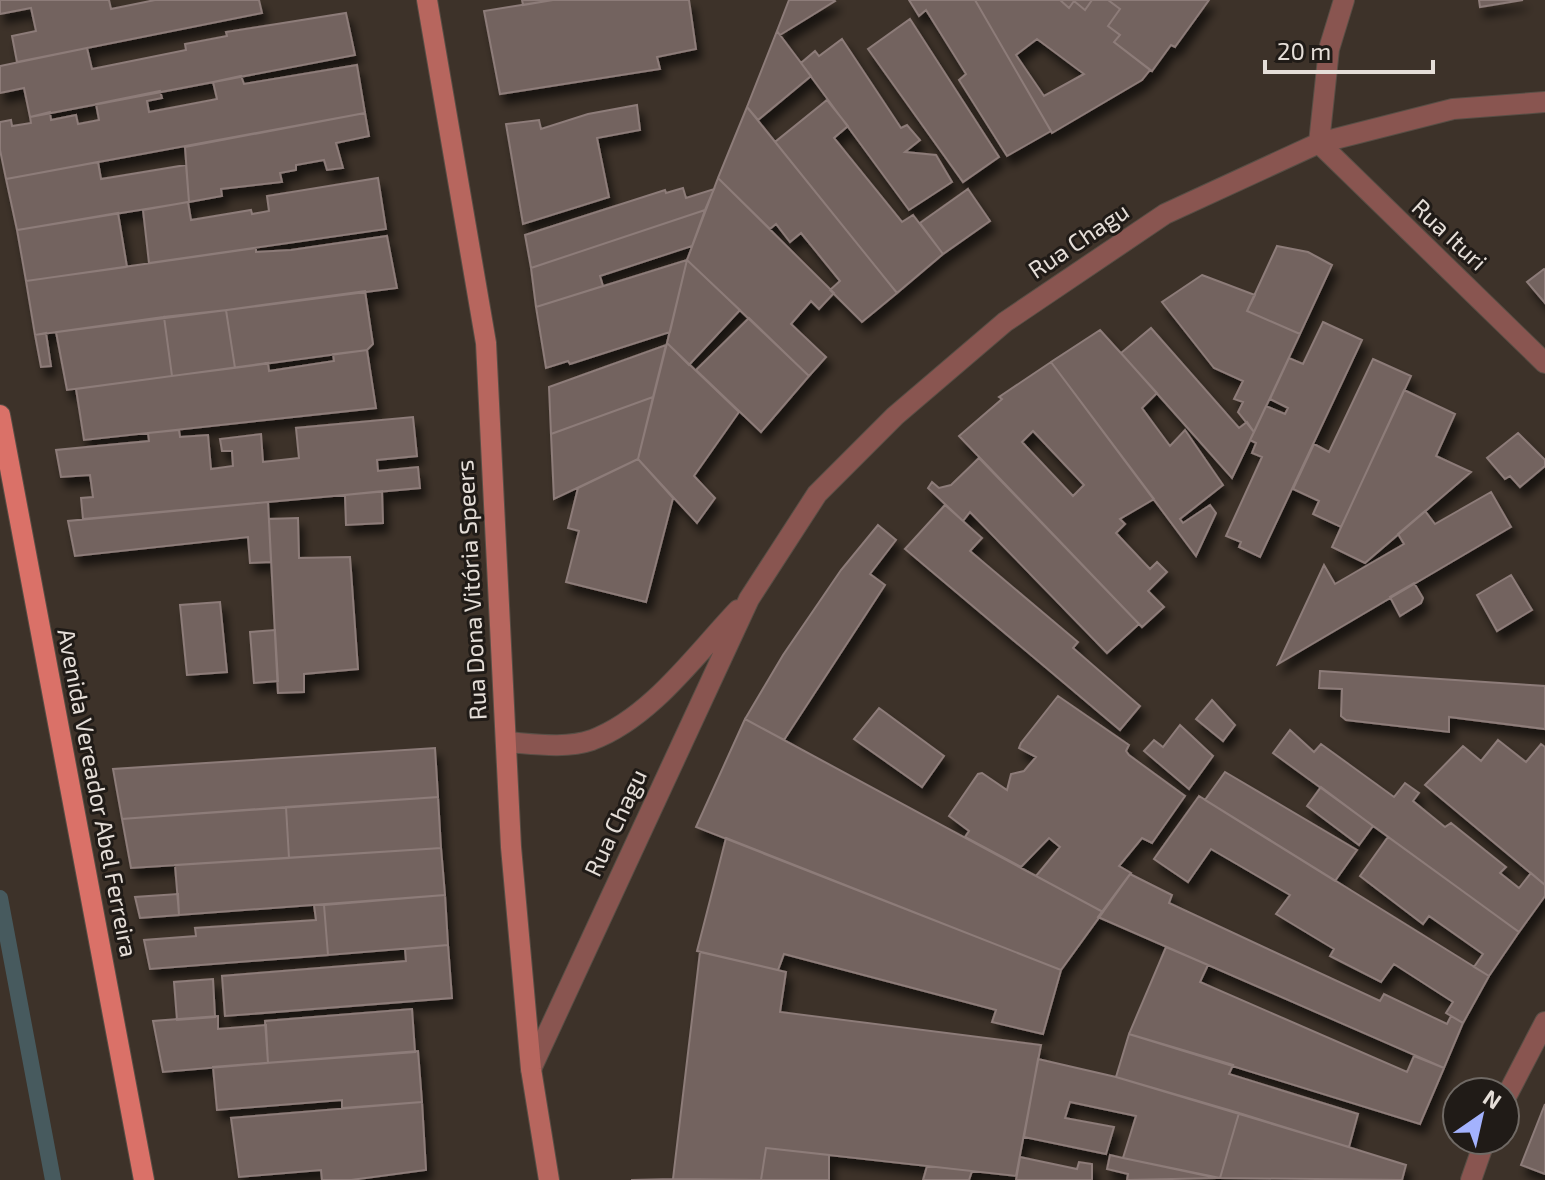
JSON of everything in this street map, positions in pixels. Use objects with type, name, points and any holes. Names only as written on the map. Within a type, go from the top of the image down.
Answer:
[{"type":"main road","name":"Avenida Vereador Abel Ferreira","points":[[0,415],[144,1180]]},
{"type":"street","name":"Rua Dona Vitória Speers","points":[[427,0],[486,343],[511,847],[531,1069],[549,1180]]},
{"type":"street","points":[[1319,143],[1329,49],[1344,0]]},
{"type":"street","name":"Rua Chagu","points":[[531,1069],[749,599],[817,494],[895,416],[1005,322],[1165,214],[1319,143],[1453,109],[1545,102]]},
{"type":"street","name":"Rua Ituri","points":[[1319,143],[1545,363]]},
{"type":"street","name":"Rua Chagu","points":[[506,742],[558,745],[592,740],[604,733],[642,710],[749,599]]},
{"type":"street","points":[[1517,1076],[1545,1022]]},
{"type":"street","points":[[1471,1180],[1479,1156]]},
{"type":"building","points":[[0,0],[109,0],[111,9],[155,0],[259,0],[262,13],[17,62],[12,36],[36,31],[31,8],[0,14]]},
{"type":"building","points":[[522,0],[553,0],[523,5]]},
{"type":"building","points":[[553,0],[689,0],[696,49],[657,57],[660,69],[500,94],[484,11]]},
{"type":"building","points":[[789,0],[835,1],[780,35],[777,31]]},
{"type":"building","points":[[909,0],[975,0],[1051,131],[1007,156],[959,80],[966,74],[926,10],[919,16]]},
{"type":"building","points":[[975,0],[1060,0],[1069,8],[1074,1],[1085,10],[1092,0],[1108,0],[1120,9],[1108,26],[1120,35],[1114,42],[1150,70],[1142,80],[1052,133]],"holes":[[[1037,39],[1084,74],[1044,96],[1016,55]]]},
{"type":"building","points":[[1060,0],[1092,0],[1085,10],[1074,1],[1069,8]]},
{"type":"building","points":[[1108,0],[1209,0],[1175,47],[1171,45],[1152,71],[1114,42],[1120,35],[1108,26],[1120,9]]},
{"type":"building","points":[[1479,0],[1523,0],[1480,7]]},
{"type":"building","points":[[346,13],[355,55],[30,117],[24,88],[0,93],[0,66],[87,48],[92,69],[186,50],[185,44],[227,36],[226,32]]},
{"type":"building","points":[[910,19],[999,157],[963,182],[868,49]]},
{"type":"building","points":[[777,31],[811,76],[758,120],[747,107]]},
{"type":"building","points":[[842,39],[901,128],[907,125],[920,140],[905,152],[936,155],[952,182],[909,210],[801,63],[815,51],[819,56]]},
{"type":"building","points":[[357,65],[365,113],[6,179],[0,150],[0,122],[11,120],[12,126],[31,123],[30,117],[50,112],[51,120],[76,115],[78,124],[99,120],[96,104],[160,91],[162,98],[147,101],[149,112],[217,99],[213,82],[241,76],[244,84]]},
{"type":"building","points":[[827,100],[848,126],[834,138],[902,222],[913,215],[943,254],[897,293],[775,142]]},
{"type":"building","points":[[637,105],[640,130],[597,138],[609,197],[523,224],[506,124],[539,120],[541,129],[588,114]]},
{"type":"building","points":[[747,107],[897,293],[862,322],[830,290],[840,281],[801,233],[790,242],[776,224],[770,229],[718,178]]},
{"type":"building","points":[[365,113],[369,136],[336,143],[343,168],[327,170],[324,160],[296,165],[296,170],[280,173],[282,182],[221,189],[222,196],[189,202],[185,147]]},
{"type":"building","points":[[98,162],[101,179],[186,165],[189,202],[17,230],[6,179]]},
{"type":"building","points":[[378,178],[386,229],[149,263],[143,210],[188,202],[191,220],[251,210],[252,214],[269,211],[267,196]]},
{"type":"building","points":[[718,178],[834,293],[819,309],[811,301],[791,324],[826,357],[809,376],[687,260]]},
{"type":"building","points":[[683,188],[686,198],[714,189],[705,210],[531,268],[525,235],[665,190],[666,193]]},
{"type":"building","points":[[968,189],[990,221],[943,254],[920,223]]},
{"type":"building","points":[[705,210],[692,246],[600,276],[603,286],[536,307],[531,268]]},
{"type":"building","points":[[118,213],[127,267],[26,281],[17,230]]},
{"type":"building","points":[[387,236],[397,288],[35,335],[26,281],[256,248],[256,252],[291,250]]},
{"type":"building","points":[[1277,246],[1308,252],[1332,265],[1300,334],[1247,311]]},
{"type":"building","points":[[687,260],[670,332],[570,364],[568,361],[546,368],[536,307]]},
{"type":"building","points":[[687,260],[740,310],[689,365],[667,343]]},
{"type":"building","points":[[1545,270],[1545,303],[1527,282]]},
{"type":"building","points":[[1202,275],[1255,295],[1247,311],[1300,334],[1254,432],[1238,412],[1243,402],[1234,399],[1243,381],[1214,368],[1162,302]]},
{"type":"building","points":[[365,291],[373,344],[367,350],[235,368],[226,310]]},
{"type":"building","points":[[226,310],[235,368],[172,376],[164,317]]},
{"type":"building","points":[[164,317],[172,376],[67,390],[56,332]]},
{"type":"building","points":[[749,318],[809,376],[761,432],[696,370]]},
{"type":"building","points":[[1323,322],[1362,340],[1260,557],[1239,547],[1241,542],[1226,536],[1262,457],[1252,453],[1256,443],[1250,440],[1266,406],[1285,414],[1288,408],[1270,399],[1289,358],[1303,364]]},
{"type":"building","points":[[1151,328],[1239,428],[1247,422],[1254,432],[1232,478],[1121,353]]},
{"type":"building","points":[[1100,330],[1157,393],[1142,408],[1170,446],[1185,430],[1223,485],[1180,519],[1183,523],[1210,505],[1216,513],[1196,556],[1051,362]]},
{"type":"building","points":[[46,333],[51,366],[41,367],[35,335]]},
{"type":"building","points":[[667,343],[739,412],[694,476],[715,498],[697,523],[638,459]]},
{"type":"building","points":[[666,345],[653,397],[551,434],[549,387]]},
{"type":"building","points":[[367,350],[376,408],[84,440],[76,389],[268,363],[269,371],[334,361],[333,354]]},
{"type":"building","points":[[1373,359],[1411,376],[1341,527],[1313,514],[1319,501],[1293,489],[1314,444],[1329,452]]},
{"type":"building","points":[[1051,362],[1154,499],[1120,519],[1125,524],[1116,533],[1150,569],[1157,562],[1167,572],[1148,591],[1164,607],[1142,627],[959,436],[1002,399],[999,397]],"holes":[[[1033,431],[1084,485],[1073,496],[1022,442]]]},
{"type":"building","points":[[1404,390],[1455,414],[1436,456],[1471,472],[1365,563],[1332,547]]},
{"type":"building","points":[[653,397],[638,459],[554,499],[551,434]]},
{"type":"building","points":[[413,417],[417,456],[377,460],[378,471],[418,467],[420,488],[83,519],[81,498],[93,497],[90,475],[61,477],[56,450],[149,441],[148,433],[179,430],[180,437],[208,435],[211,469],[233,466],[232,451],[222,451],[220,439],[261,434],[263,462],[299,458],[296,428]]},
{"type":"building","points":[[1518,433],[1545,460],[1545,466],[1520,487],[1510,476],[1505,479],[1487,458]]},
{"type":"building","points":[[979,458],[1139,624],[1107,653],[970,512],[963,521],[928,488],[932,482],[939,488],[951,485]]},
{"type":"building","points":[[638,459],[673,498],[646,602],[566,582],[579,531],[568,528],[578,488]]},
{"type":"building","points":[[382,491],[383,523],[346,525],[345,495]]},
{"type":"building","points":[[1491,492],[1511,527],[1278,664],[1324,565],[1335,584],[1404,544],[1398,534],[1425,511],[1435,524]]},
{"type":"building","points":[[268,502],[271,562],[250,563],[248,537],[75,556],[68,521]]},
{"type":"building","points":[[945,505],[982,538],[970,551],[1078,642],[1073,648],[1140,706],[1120,730],[905,549]]},
{"type":"building","points":[[298,518],[299,558],[350,557],[358,669],[304,674],[304,692],[278,693],[269,519]]},
{"type":"building","points":[[878,525],[896,540],[870,574],[885,585],[784,740],[745,719],[783,655],[841,570]]},
{"type":"building","points":[[1511,575],[1532,610],[1497,631],[1477,595]]},
{"type":"building","points":[[1414,583],[1423,598],[1421,603],[1400,616],[1390,597]]},
{"type":"building","points":[[220,602],[227,672],[187,675],[180,605]]},
{"type":"building","points":[[275,630],[278,681],[254,683],[250,632]]},
{"type":"building","points":[[1320,671],[1545,686],[1545,729],[1449,717],[1449,732],[1346,720],[1341,716],[1342,689],[1319,688]]},
{"type":"building","points":[[1058,696],[1129,745],[1126,751],[1129,755],[1185,796],[1152,843],[1142,838],[1119,866],[1131,873],[1103,912],[1036,876],[1060,847],[1049,838],[1021,867],[965,837],[969,831],[949,816],[978,774],[982,773],[1007,790],[1011,774],[1024,771],[1036,757],[1019,748],[1021,743]]},
{"type":"building","points":[[1212,700],[1235,725],[1223,741],[1196,719]]},
{"type":"building","points":[[879,708],[944,756],[922,787],[854,739]]},
{"type":"building","points":[[745,719],[1103,912],[1061,970],[696,827]]},
{"type":"building","points":[[1180,725],[1213,756],[1189,789],[1144,751],[1154,740],[1163,747]]},
{"type":"building","points":[[1290,730],[1314,752],[1321,744],[1394,797],[1405,783],[1419,793],[1413,801],[1445,827],[1451,823],[1506,867],[1500,873],[1519,888],[1531,873],[1545,885],[1545,896],[1519,932],[1273,753]]},
{"type":"building","points":[[1498,740],[1526,762],[1541,744],[1545,747],[1545,885],[1425,785],[1463,746],[1481,761]]},
{"type":"building","points":[[435,748],[438,797],[122,819],[113,769]]},
{"type":"building","points":[[1225,772],[1357,850],[1335,881],[1205,800]]},
{"type":"building","points":[[1321,787],[1373,826],[1359,845],[1307,806]]},
{"type":"building","points":[[1199,796],[1489,976],[1463,1023],[1446,1013],[1453,1002],[1394,964],[1381,982],[1330,956],[1334,949],[1276,914],[1290,895],[1211,849],[1188,882],[1154,859]]},
{"type":"building","points":[[438,797],[441,848],[289,858],[286,807]]},
{"type":"building","points":[[286,807],[289,858],[131,868],[122,819]]},
{"type":"building","points":[[1388,837],[1519,932],[1489,976],[1474,967],[1483,954],[1429,916],[1423,924],[1360,876]]},
{"type":"building","points":[[726,838],[1061,970],[1043,1034],[992,1022],[996,1010],[784,954],[778,970],[697,951]]},
{"type":"building","points":[[441,848],[445,895],[179,915],[175,865]]},
{"type":"building","points":[[1130,874],[1172,895],[1169,903],[1380,1001],[1384,994],[1447,1024],[1451,1016],[1463,1023],[1444,1068],[1098,917]]},
{"type":"building","points":[[178,894],[179,915],[140,918],[135,897]]},
{"type":"building","points":[[445,895],[448,945],[328,955],[324,905]]},
{"type":"building","points":[[314,905],[324,905],[328,955],[150,969],[144,940],[196,936],[195,928],[316,920]]},
{"type":"building","points":[[448,945],[452,998],[225,1016],[222,976],[406,961],[405,949]]},
{"type":"building","points":[[1166,947],[1208,965],[1200,982],[1407,1072],[1414,1056],[1444,1068],[1420,1124],[1129,1034]]},
{"type":"building","points":[[700,952],[786,972],[780,1012],[1041,1045],[1016,1176],[766,1148],[761,1180],[673,1179]]},
{"type":"building","points":[[213,979],[215,1017],[177,1020],[174,982]]},
{"type":"building","points":[[412,1009],[415,1052],[268,1063],[265,1021]]},
{"type":"building","points":[[218,1016],[218,1029],[266,1025],[268,1063],[163,1072],[153,1021]]},
{"type":"building","points":[[1129,1034],[1233,1065],[1229,1074],[1358,1114],[1349,1147],[1116,1077]]},
{"type":"building","points":[[418,1051],[422,1102],[342,1108],[342,1100],[217,1110],[213,1067]]},
{"type":"building","points":[[1038,1059],[1116,1077],[1239,1113],[1220,1178],[1123,1158],[1136,1116],[1070,1102],[1065,1118],[1114,1127],[1106,1154],[1024,1137]]},
{"type":"building","points":[[422,1102],[426,1170],[351,1180],[322,1180],[321,1170],[239,1177],[231,1118]]},
{"type":"building","points":[[1545,1104],[1545,1174],[1521,1165]]},
{"type":"building","points":[[1239,1113],[1406,1165],[1402,1180],[1220,1178]]},
{"type":"building","points":[[766,1148],[829,1155],[829,1180],[761,1180]]},
{"type":"building","points":[[1110,1155],[1217,1178],[1127,1180],[1128,1174],[1107,1169]]},
{"type":"building","points":[[1020,1157],[1077,1169],[1079,1162],[1092,1164],[1092,1180],[1016,1180]]},
{"type":"building","points":[[927,1166],[972,1171],[969,1180],[923,1180]]},
{"type":"building","points":[[673,1179],[719,1180],[631,1180]]},
{"type":"waterway","points":[[0,898],[53,1180]]}]
